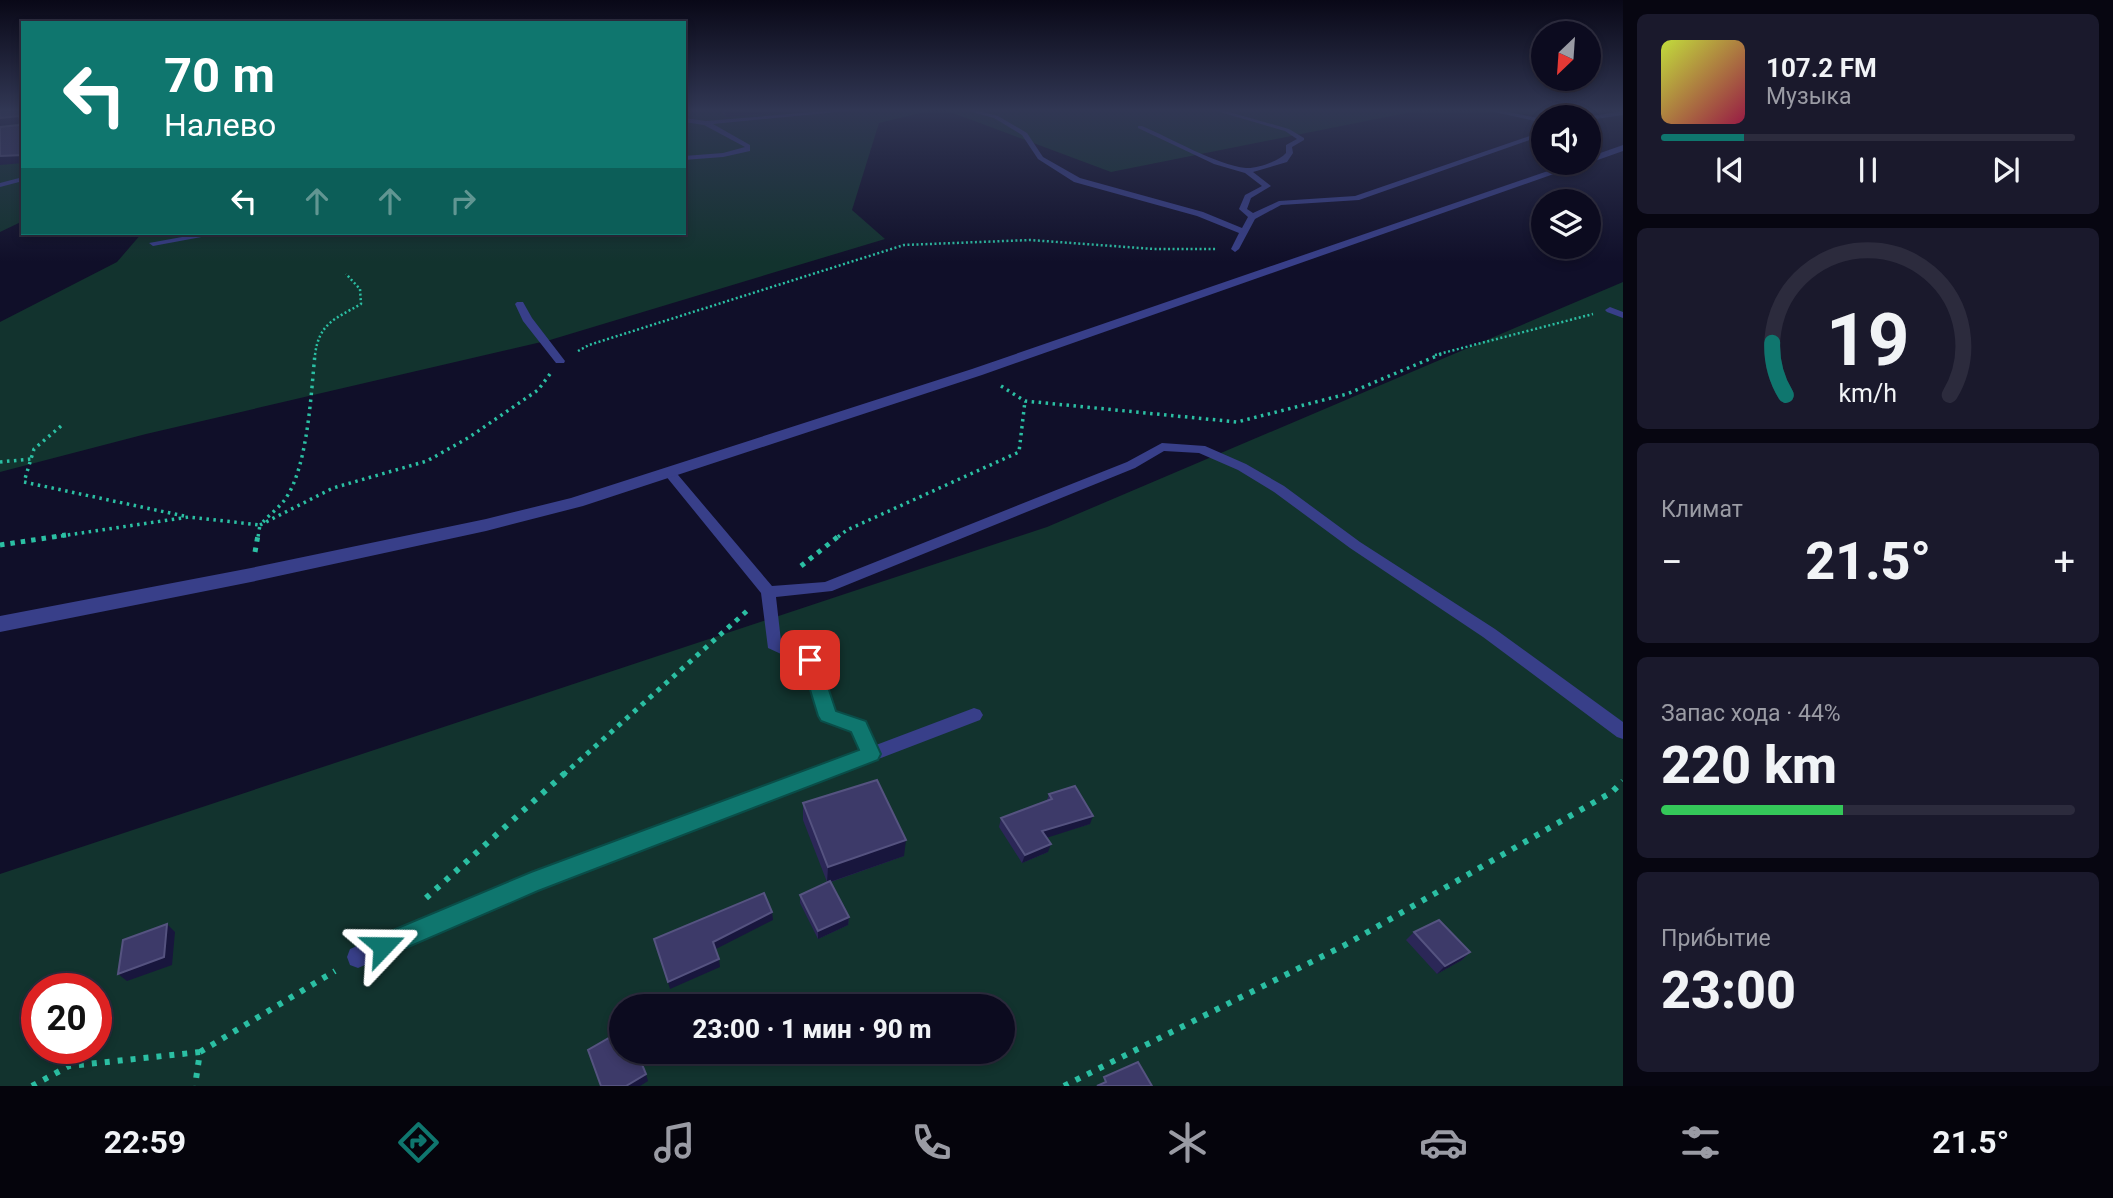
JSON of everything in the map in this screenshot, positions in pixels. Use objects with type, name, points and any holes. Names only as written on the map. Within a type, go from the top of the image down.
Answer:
[{"type":"street","points":[[0,624],[251,575],[486,525],[577,502],[977,372],[1545,175]]},
{"type":"lane","points":[[1045,161],[1077,180],[1200,214],[1244,232]]},
{"type":"lane","points":[[1214,161],[1248,171],[1267,186],[1248,197],[1243,209],[1252,217]]},
{"type":"lane","points":[[1248,171],[1282,161]]},
{"type":"lane","points":[[1235,249],[1252,217],[1279,203],[1356,198],[1464,161]]},
{"type":"lane","points":[[0,185],[21,180]]},
{"type":"lane","points":[[153,243],[206,235]]},
{"type":"lane","points":[[520,304],[527,319],[560,361]]},
{"type":"lane","points":[[1610,310],[1623,315]]},
{"type":"lane","points":[[768,592],[827,587],[1131,465],[1162,447],[1201,449],[1242,467],[1279,489],[1355,544],[1489,633],[1623,732]]},
{"type":"lane","points":[[668,472],[768,592],[774,644],[810,660],[828,716],[859,727],[870,754]]},
{"type":"lane","points":[[358,957],[531,883],[974,715]]},
{"type":"path","points":[[61,426],[34,449],[24,482],[188,517],[260,525],[333,488],[427,461],[468,438],[538,390],[560,361],[589,345],[904,245],[1030,240],[1154,249],[1235,249]]},
{"type":"path","points":[[251,575],[260,525],[286,498],[297,471],[307,425],[317,338],[328,323],[361,304],[360,289],[346,274]]},
{"type":"path","points":[[418,905],[768,592],[847,530],[1019,453],[1025,401],[1237,422],[1347,394],[1432,356],[1610,310]]},
{"type":"path","points":[[0,462],[31,459]]},
{"type":"path","points":[[0,545],[188,517]]},
{"type":"path","points":[[1064,1086],[1345,944],[1612,792],[1623,780]]},
{"type":"path","points":[[32,1086],[69,1066],[200,1052],[358,957]]},
{"type":"path","points":[[195,1086],[200,1052]]},
{"type":"green space","points":[[0,161],[21,161],[21,222],[0,232]]},
{"type":"green space","points":[[686,161],[867,161],[852,210],[885,239],[550,340],[146,434],[0,472],[0,322],[117,262],[140,235],[686,235]]},
{"type":"green space","points":[[1081,161],[1168,161],[1111,172]]},
{"type":"green space","points":[[1623,282],[1623,1086],[0,1086],[0,874],[1047,527]]},
{"type":"building","points":[[877,780],[906,840],[828,867],[803,803]]},
{"type":"building","points":[[1075,786],[1093,816],[1042,831],[1051,844],[1025,855],[1001,818],[1052,799],[1049,794]]},
{"type":"building","points":[[830,881],[849,917],[818,931],[800,895]]},
{"type":"building","points":[[764,893],[772,912],[713,942],[719,959],[668,982],[654,939]]},
{"type":"building","points":[[1439,920],[1470,952],[1445,966],[1414,932]]},
{"type":"building","points":[[167,924],[164,957],[118,974],[123,940]]},
{"type":"building","points":[[609,1038],[609,1064],[642,1064],[646,1074],[626,1086],[601,1086],[588,1050]]},
{"type":"building","points":[[1138,1062],[1152,1086],[1097,1086],[1106,1082],[1104,1077]]},
{"type":"route","points":[[383,946],[531,883],[870,754],[859,727],[828,716],[810,660]]}]
